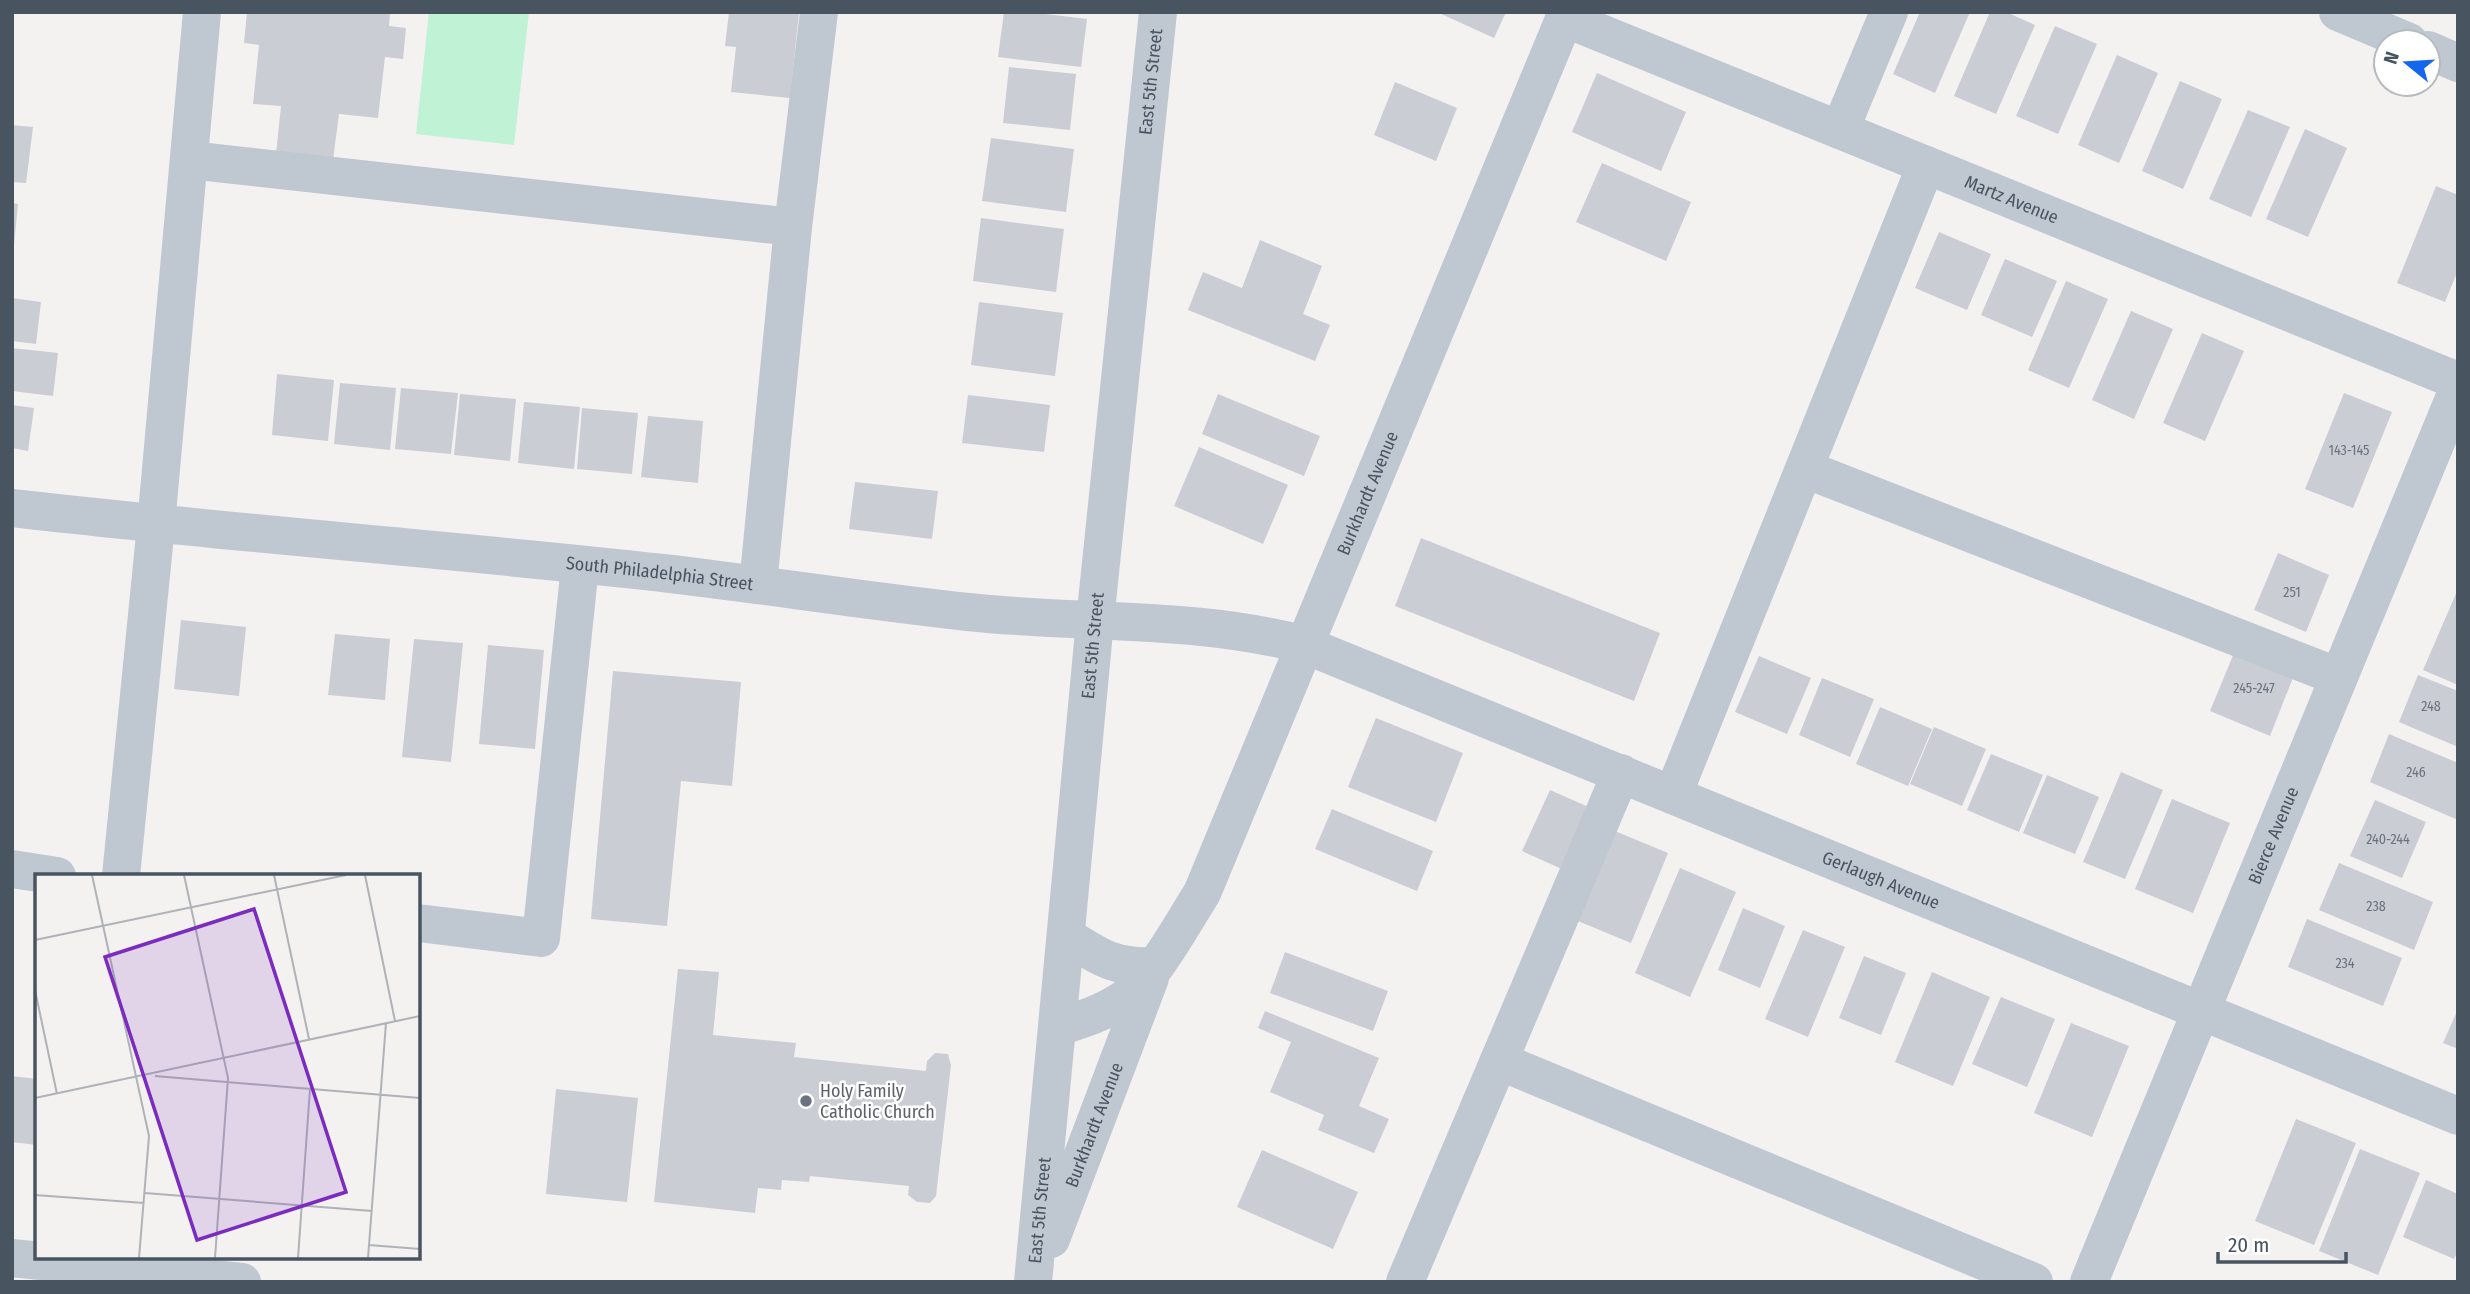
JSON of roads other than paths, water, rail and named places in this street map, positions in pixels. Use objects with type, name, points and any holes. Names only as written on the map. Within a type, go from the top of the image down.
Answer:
[{"type":"street","points":[[121,874],[202,12]]},
{"type":"street","points":[[758,585],[793,227],[819,12]]},
{"type":"street","name":"East 5th Street","points":[[1034,1282],[1095,621],[1158,12]]},
{"type":"street","points":[[1840,130],[1889,12]]},
{"type":"street","points":[[2338,12],[2376,28]]},
{"type":"street","name":"Martz Avenue","points":[[1565,15],[1840,130],[2458,381]]},
{"type":"street","name":"Burkhardt Avenue","points":[[1058,1027],[1096,1016],[1126,998],[1155,966],[1202,893],[1565,15]]},
{"type":"street","points":[[189,160],[793,227]]},
{"type":"street","points":[[1673,795],[1926,165]]},
{"type":"street","name":"Bierce Avenue","points":[[2089,1282],[2458,389]]},
{"type":"street","points":[[1805,469],[2339,677]]},
{"type":"street","name":"South Philadelphia Street","points":[[12,508],[156,525],[758,585],[970,612],[1156,624],[1268,635],[1306,645]]},
{"type":"street","points":[[420,923],[541,938],[580,566]]},
{"type":"street","name":"Gerlaugh Avenue","points":[[1306,645],[2458,1115]]},
{"type":"street","points":[[1405,1282],[1622,773]]},
{"type":"street","points":[[12,869],[44,874]]},
{"type":"street","points":[[1066,936],[1104,959],[1130,967],[1155,966]]},
{"type":"street","name":"Burkhardt Avenue","points":[[1034,1282],[1155,966]]},
{"type":"street","points":[[1499,1061],[2034,1282]]},
{"type":"street","points":[[12,1258],[242,1282]]},
{"type":"place","name":"Holy Family Catholic Church","points":[[806,1101]]}]
